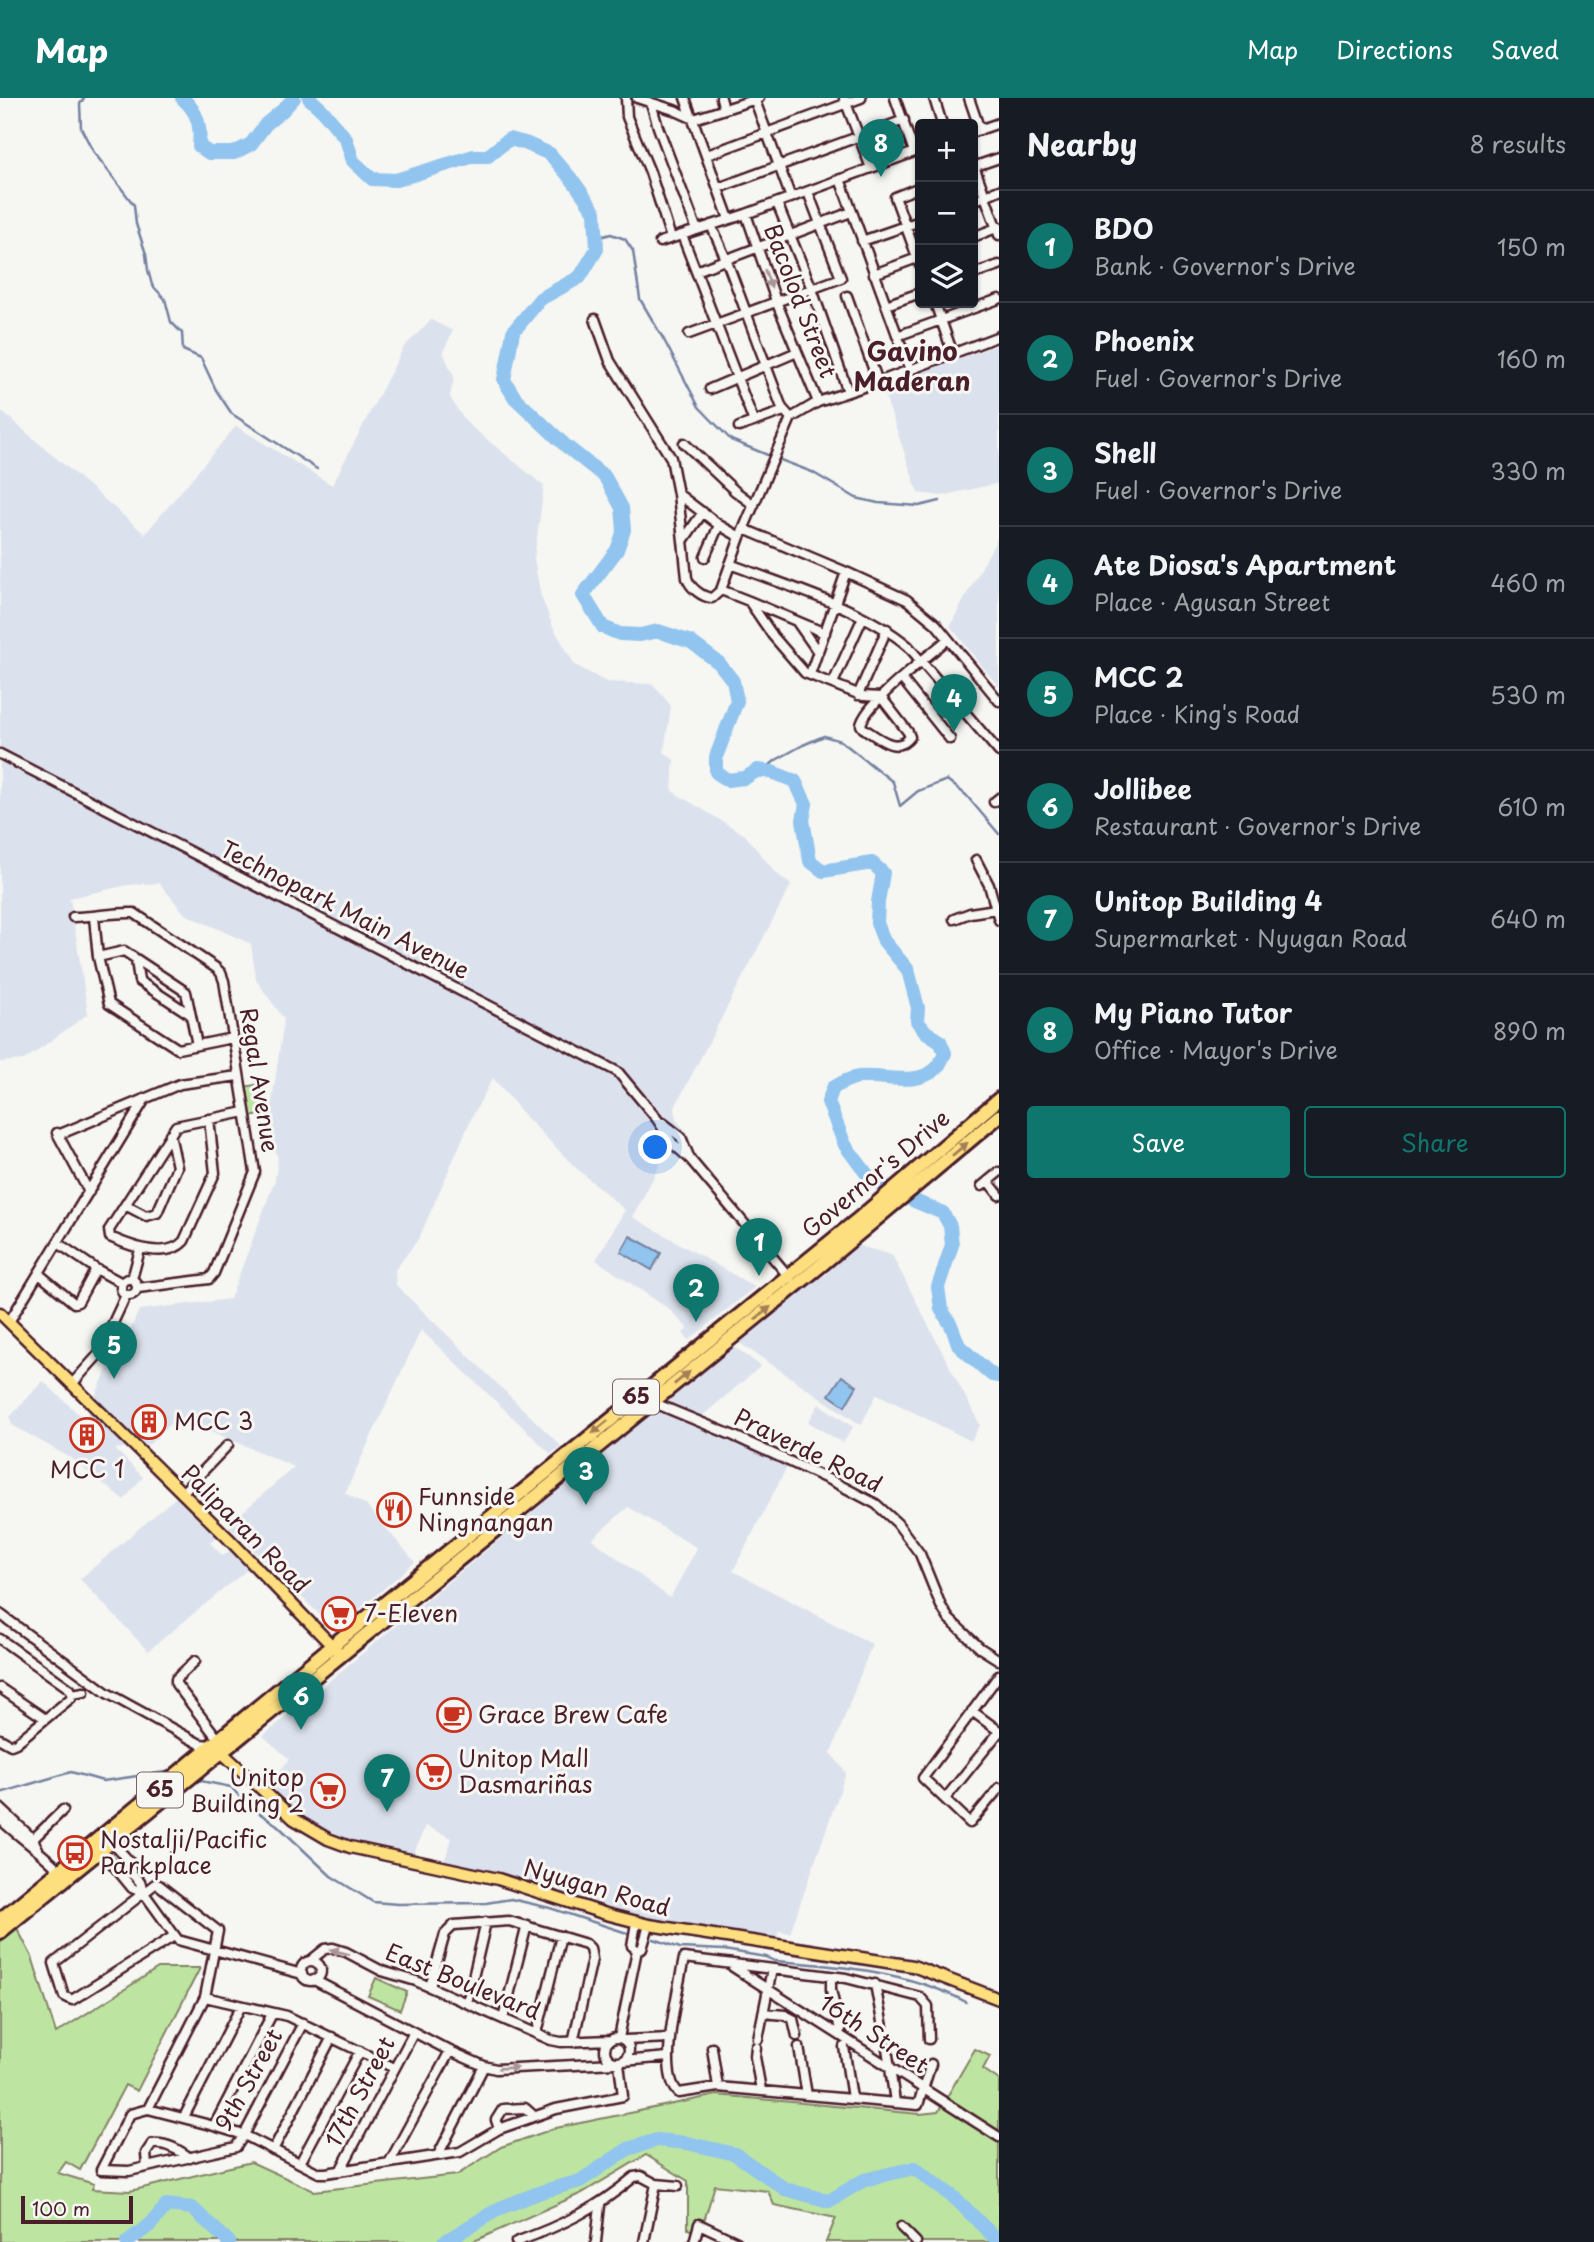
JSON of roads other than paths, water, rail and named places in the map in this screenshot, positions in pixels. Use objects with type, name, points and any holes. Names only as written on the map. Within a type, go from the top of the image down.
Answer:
[{"type":"highway","name":"Governor's Drive","points":[[917,1178],[999,1099]]},
{"type":"highway","name":"Governor's Drive","points":[[337,1650],[787,1275],[859,1225],[999,1116]]},
{"type":"highway","name":"Governor's Drive","points":[[0,1920],[63,1874],[218,1745],[796,1286],[859,1225]]},
{"type":"highway","name":"Governor's Drive","points":[[0,1932],[63,1874]]},
{"type":"main road","name":"Paliparan Road","points":[[0,1313],[337,1650]]},
{"type":"main road","name":"Nyugan Road","points":[[218,1745],[294,1819],[328,1839],[370,1853],[498,1879],[636,1923],[913,1966],[999,1999]]},
{"type":"street","points":[[626,98],[627,117],[650,172],[671,238]]},
{"type":"street","points":[[637,98],[694,119],[756,99],[791,198]]},
{"type":"street","points":[[685,98],[729,219]]},
{"type":"street","points":[[721,98],[724,109]]},
{"type":"street","points":[[707,155],[845,100],[861,98]]},
{"type":"street","points":[[895,98],[915,146]]},
{"type":"street","points":[[934,98],[940,119]]},
{"type":"street","points":[[969,98],[974,119]]},
{"type":"street","points":[[845,100],[871,168]]},
{"type":"street","points":[[651,103],[697,230]]},
{"type":"street","points":[[718,188],[904,120]]},
{"type":"street","points":[[978,131],[999,123]]},
{"type":"street","points":[[660,242],[746,214],[915,152]]},
{"type":"street","points":[[978,164],[999,158]]},
{"type":"street","points":[[840,179],[910,370]]},
{"type":"street","points":[[978,180],[998,230],[978,236]]},
{"type":"street","points":[[915,189],[895,197],[915,251]]},
{"type":"street","points":[[978,199],[999,190]]},
{"type":"street","points":[[689,334],[841,278],[808,192]]},
{"type":"street","points":[[777,203],[812,289],[848,392]]},
{"type":"street","points":[[696,271],[851,212]]},
{"type":"street","name":"Bacolod Street","points":[[746,214],[776,301],[818,402]]},
{"type":"street","points":[[862,241],[915,223]]},
{"type":"street","points":[[711,225],[765,366],[784,411],[791,418]]},
{"type":"street","points":[[682,235],[754,422]]},
{"type":"street","points":[[874,274],[915,261]]},
{"type":"street","points":[[978,272],[999,265]]},
{"type":"street","points":[[886,305],[915,295]]},
{"type":"street","points":[[847,296],[878,382]]},
{"type":"street","points":[[897,336],[999,299]]},
{"type":"street","points":[[937,308],[953,354]]},
{"type":"street","points":[[595,318],[610,361],[671,458],[689,583],[707,597],[716,596],[722,590],[742,533],[791,418],[818,402],[999,336]]},
{"type":"street","points":[[710,389],[797,352]]},
{"type":"street","points":[[739,427],[784,411]]},
{"type":"street","points":[[684,443],[735,492],[754,505]]},
{"type":"street","points":[[678,494],[719,525],[846,572],[907,600],[922,611],[948,639],[999,701]]},
{"type":"street","points":[[682,541],[703,512]]},
{"type":"street","points":[[705,557],[719,525]]},
{"type":"street","points":[[730,565],[887,629],[908,646],[999,752]]},
{"type":"street","points":[[810,674],[846,572]]},
{"type":"street","points":[[722,590],[825,634]]},
{"type":"street","points":[[749,601],[772,636],[805,673],[858,695],[881,697],[910,737],[903,744],[892,745],[861,725],[863,718],[881,697],[948,639]]},
{"type":"street","points":[[833,684],[863,617]]},
{"type":"street","points":[[797,622],[818,652]]},
{"type":"street","points":[[858,695],[887,629]]},
{"type":"street","points":[[902,679],[950,739]]},
{"type":"street","name":"Technopark Main Avenue","points":[[0,754],[618,1072],[657,1119],[673,1144],[690,1159],[796,1286]]},
{"type":"street","points":[[976,860],[989,885],[999,920]]},
{"type":"street","points":[[954,919],[970,913],[996,909]]},
{"type":"street","name":"Regal Avenue","points":[[73,917],[134,913],[216,968],[224,981],[254,1172],[214,1273],[209,1279],[138,1288]]},
{"type":"street","points":[[94,917],[98,957],[109,1004],[178,1049],[232,1038]]},
{"type":"street","points":[[98,957],[124,951],[186,992],[188,1013],[197,1045]]},
{"type":"street","points":[[136,960],[139,981],[188,1013]]},
{"type":"street","points":[[89,1192],[58,1134],[180,1084],[238,1076]]},
{"type":"street","points":[[9,1322],[145,1099]]},
{"type":"street","points":[[209,1119],[215,1172],[184,1241],[172,1248],[141,1250],[110,1237],[108,1234],[125,1205],[176,1126],[209,1119],[246,1112]]},
{"type":"street","points":[[125,1205],[146,1216],[157,1213],[177,1167],[170,1133]]},
{"type":"street","points":[[999,1172],[985,1184],[999,1195]]},
{"type":"street","points":[[58,1243],[122,1283]]},
{"type":"street","points":[[132,1279],[141,1250]]},
{"type":"street","points":[[39,1274],[74,1303],[78,1301],[96,1269]]},
{"type":"street","points":[[132,1279],[137,1282],[138,1288],[135,1293],[126,1295],[121,1289],[122,1283],[132,1279]]},
{"type":"street","points":[[70,1382],[98,1355],[126,1295]]},
{"type":"street","name":"Praverde Road","points":[[652,1402],[834,1482],[868,1498],[883,1509],[897,1522],[920,1554],[940,1606],[980,1648],[999,1660]]},
{"type":"street","points":[[182,1493],[229,1445]]},
{"type":"street","points":[[0,1614],[107,1693],[200,1744],[218,1745]]},
{"type":"street","points":[[0,1639],[70,1689],[71,1696]]},
{"type":"street","points":[[195,1661],[176,1679],[176,1684],[218,1745]]},
{"type":"street","points":[[999,1675],[923,1778],[970,1823],[999,1787]]},
{"type":"street","points":[[0,1688],[44,1718]]},
{"type":"street","points":[[0,1739],[11,1745],[16,1743],[71,1696],[84,1692]]},
{"type":"street","points":[[945,1799],[999,1731],[972,1711]]},
{"type":"street","points":[[0,1808],[19,1831]]},
{"type":"street","points":[[31,1841],[63,1810]]},
{"type":"street","points":[[0,1819],[31,1841],[63,1874]]},
{"type":"street","points":[[103,1842],[132,1888],[144,1893]]},
{"type":"street","points":[[103,1842],[129,1861],[132,1874],[178,1940],[301,1971],[308,1980],[314,1980],[484,2066],[496,2069],[668,2057]]},
{"type":"street","points":[[174,1936],[76,1998],[72,2000],[64,1996],[54,1963],[155,1884],[159,1885],[216,1928],[219,1936],[205,1997],[148,2109],[244,2135],[319,2173],[460,2152],[499,2129],[534,2116],[623,2096],[619,2062]]},
{"type":"street","points":[[430,1987],[445,1934],[454,1925],[509,1921],[586,1944],[592,1953],[573,2042]]},
{"type":"street","points":[[467,2003],[486,1922]]},
{"type":"street","points":[[636,1923],[632,1946],[637,1950]]},
{"type":"street","points":[[503,2019],[527,1925]]},
{"type":"street","points":[[637,1950],[642,1949],[649,1925]]},
{"type":"street","points":[[537,2034],[561,1936]]},
{"type":"street","name":"East Boulevard","points":[[310,1961],[317,1953],[333,1948],[382,1971],[430,1987],[556,2042],[610,2040]]},
{"type":"street","points":[[619,2062],[630,2051],[622,2039],[637,1950]]},
{"type":"street","points":[[929,2039],[928,2006],[923,1998],[875,1984],[831,1976],[684,1958],[668,2057],[674,2088],[679,2094],[718,2087],[918,2105],[931,2064]]},
{"type":"street","points":[[301,1971],[310,1961],[316,1962],[320,1970],[319,1976],[314,1980]]},
{"type":"street","name":"16th Street","points":[[729,1964],[999,2137]]},
{"type":"street","points":[[761,2090],[755,2057],[772,1969]]},
{"type":"street","points":[[831,1976],[831,1990],[841,2030]]},
{"type":"street","points":[[875,1984],[883,2027]]},
{"type":"street","points":[[205,1997],[287,2016],[394,2068]]},
{"type":"street","points":[[184,2117],[241,2006]]},
{"type":"street","points":[[763,2013],[785,2015],[793,2019],[797,2036]]},
{"type":"street","points":[[215,2126],[272,2014]]},
{"type":"street","name":"9th Street","points":[[148,2109],[130,2114],[102,2170],[129,2171],[234,2148],[244,2135],[303,2023]]},
{"type":"street","name":"17th Street","points":[[340,2171],[414,2032]]},
{"type":"street","points":[[273,2150],[332,2037]]},
{"type":"street","points":[[619,2062],[606,2055],[605,2047],[610,2040],[670,2038]]},
{"type":"street","points":[[799,2047],[807,2095]]},
{"type":"street","points":[[844,2047],[852,2098]]},
{"type":"street","points":[[712,2048],[718,2087]]},
{"type":"street","points":[[887,2048],[895,2102]]},
{"type":"street","points":[[300,2163],[360,2051]]},
{"type":"street","points":[[389,2163],[450,2051]]},
{"type":"street","points":[[438,2155],[484,2066]]},
{"type":"street","points":[[499,2129],[496,2120],[503,2109],[525,2108],[534,2116]]},
{"type":"street","points":[[147,2167],[146,2153],[152,2144],[158,2143],[178,2149],[190,2158]]},
{"type":"street","points":[[516,2242],[557,2227],[600,2205],[634,2177],[641,2176],[656,2184],[678,2186]]},
{"type":"street","points":[[644,2242],[656,2184]]},
{"type":"street","points":[[596,2242],[600,2205]]},
{"type":"street","points":[[694,2242],[699,2224],[737,2242]]},
{"type":"street","points":[[901,2227],[916,2242]]},
{"type":"water","points":[[630,1236],[661,1253],[652,1270],[621,1252]]},
{"type":"water","points":[[842,1376],[857,1386],[845,1406],[829,1395]]},
{"type":"waterway","points":[[84,98],[80,104],[81,128],[93,151],[134,205],[136,224],[152,285],[165,299],[171,322],[182,333],[183,350],[201,358],[216,390],[232,414],[317,469]]},
{"type":"waterway","points":[[182,98],[192,108],[197,119],[199,146],[209,153],[234,153],[251,144],[266,124],[294,98]]},
{"type":"waterway","points":[[309,98],[346,139],[353,161],[372,179],[396,180],[474,156],[488,156],[509,139],[550,154],[595,212],[597,249],[580,277],[540,299],[513,332],[504,380],[515,398],[566,446],[605,477],[622,508],[624,530],[617,550],[583,595],[603,627],[620,634],[640,635],[658,631],[691,642],[719,663],[733,681],[737,701],[716,757],[716,772],[727,780],[745,778],[758,770],[795,781],[806,804],[803,820],[810,861],[823,871],[872,863],[883,873],[877,923],[884,941],[908,970],[918,1008],[917,1021],[926,1032],[940,1041],[945,1053],[937,1068],[929,1074],[910,1079],[852,1078],[833,1088],[828,1102],[845,1145],[869,1177],[896,1193],[943,1213],[950,1226],[952,1245],[938,1287],[941,1309],[959,1346],[992,1375],[999,1376]]},
{"type":"waterway","points":[[596,238],[611,234],[625,239],[633,251],[640,299],[699,407],[731,440],[770,456]]},
{"type":"waterway","points":[[778,459],[812,472],[856,498],[878,503],[919,506],[940,501]]},
{"type":"waterway","points":[[763,771],[776,760],[824,736],[841,741],[893,782],[900,806],[918,791],[947,780],[966,795],[999,834]]},
{"type":"waterway","points":[[0,1793],[71,1772],[103,1781],[165,1772]]},
{"type":"waterway","points":[[201,1781],[231,1787],[247,1805],[277,1825],[331,1876],[373,1902],[486,1903],[511,1899],[550,1908],[627,1933]]},
{"type":"waterway","points":[[654,1939],[680,1948],[724,1950],[775,1961],[873,1972],[920,1983],[966,2002]]},
{"type":"waterway","points":[[444,2242],[500,2208],[580,2181],[628,2149],[657,2140],[687,2143],[735,2154],[785,2189],[829,2201],[864,2180],[914,2168],[956,2199],[999,2242]]},
{"type":"waterway","points":[[127,2242],[150,2225],[167,2205],[192,2208],[229,2242]]},
{"type":"place","name":"My Piano Tutor","points":[[881,177]]},
{"type":"place","name":"Ate Diosa's Apartment","points":[[954,732]]},
{"type":"place","name":"BDO","points":[[759,1276]]},
{"type":"place","name":"Phoenix","points":[[696,1322]]},
{"type":"place","name":"MCC 2","points":[[114,1379]]},
{"type":"place","name":"MCC 3","points":[[149,1422]]},
{"type":"place","name":"MCC 1","points":[[87,1435]]},
{"type":"place","name":"Shell","points":[[586,1505]]},
{"type":"place","name":"Funnside Ningnangan","points":[[394,1510]]},
{"type":"place","name":"7-Eleven","points":[[339,1614]]},
{"type":"place","name":"Grace Brew Cafe","points":[[454,1715]]},
{"type":"place","name":"Jollibee","points":[[301,1730]]},
{"type":"place","name":"Unitop Mall Dasmariñas","points":[[434,1772]]},
{"type":"place","name":"Unitop Building 2","points":[[328,1791]]},
{"type":"place","name":"Unitop Building 4","points":[[387,1812]]},
{"type":"place","name":"Nostalji/Pacific Parkplace","points":[[75,1853]]},
{"type":"district","name":"Gavino Maderan","points":[[912,367]]}]
